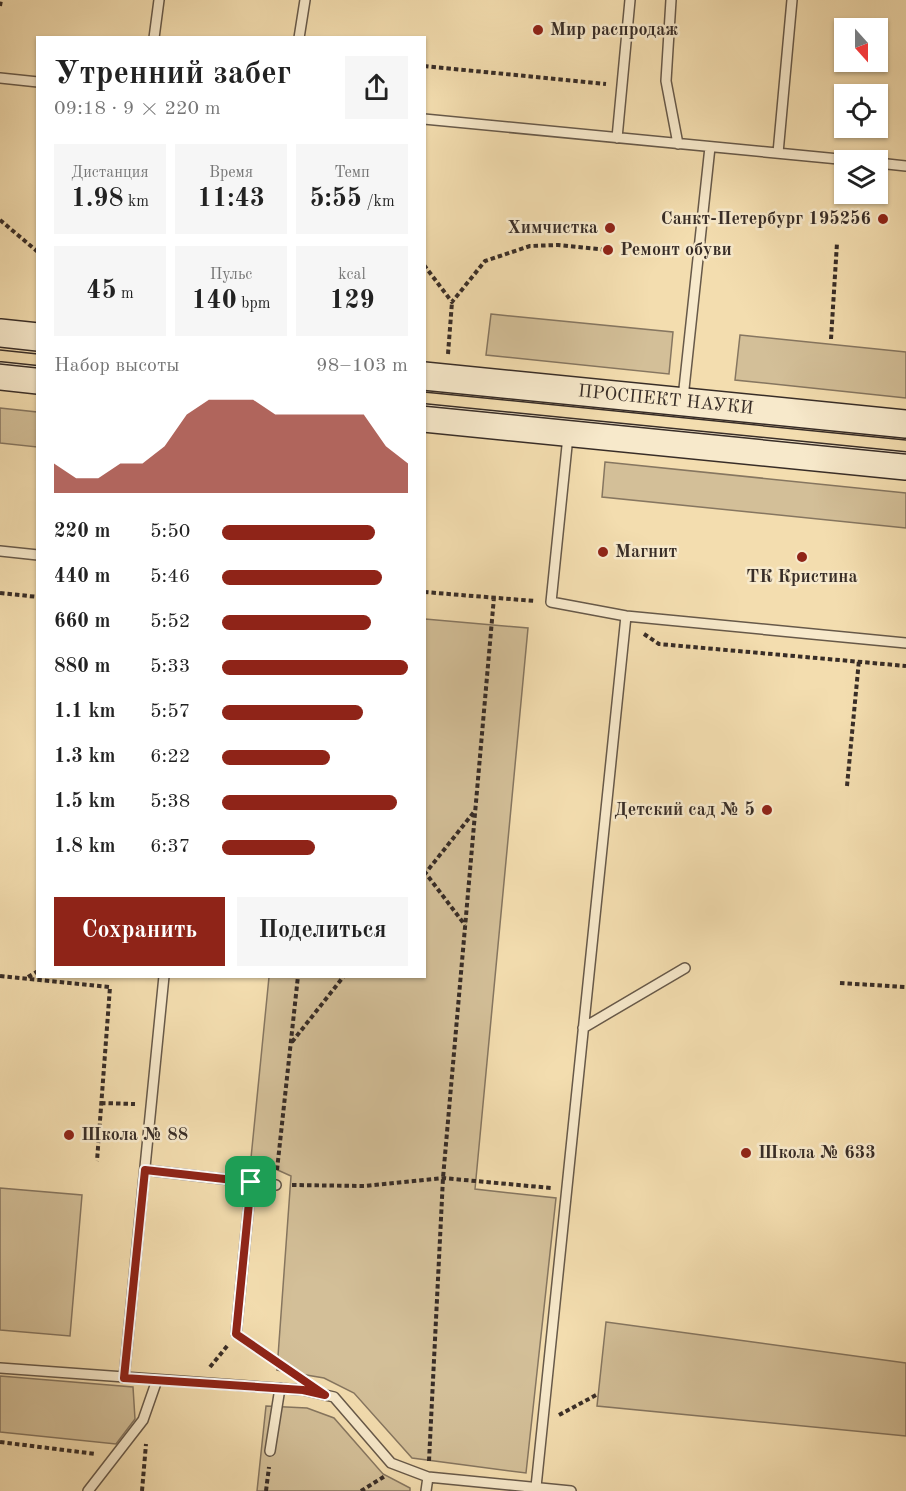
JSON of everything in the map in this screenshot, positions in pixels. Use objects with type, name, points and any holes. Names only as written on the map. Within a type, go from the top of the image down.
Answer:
[{"type":"main road","points":[[0,333],[36,337]]},
{"type":"main road","name":"ПРОСПЕКТ НАУКИ","points":[[426,375],[906,424]]},
{"type":"main road","points":[[0,376],[36,380]]},
{"type":"main road","points":[[426,418],[906,466]]},
{"type":"lane","points":[[154,36],[159,0]]},
{"type":"lane","points":[[299,36],[304,0]]},
{"type":"lane","points":[[617,138],[630,0]]},
{"type":"lane","points":[[671,0],[666,81],[678,144]]},
{"type":"lane","points":[[778,153],[792,0]]},
{"type":"lane","points":[[0,78],[36,82]]},
{"type":"lane","points":[[426,119],[834,159]]},
{"type":"lane","points":[[683,402],[710,147]]},
{"type":"lane","points":[[888,164],[906,166]]},
{"type":"lane","points":[[569,433],[551,602],[626,619],[906,643]]},
{"type":"lane","points":[[0,551],[36,555]]},
{"type":"lane","points":[[536,1487],[626,619]]},
{"type":"lane","points":[[584,1028],[685,968]]},
{"type":"lane","points":[[124,1378],[164,978]]},
{"type":"lane","points":[[145,1170],[276,1185]]},
{"type":"lane","points":[[236,1334],[251,1182]]},
{"type":"lane","points":[[0,1368],[303,1390],[334,1397],[391,1463],[428,1477],[572,1491]]},
{"type":"lane","points":[[87,1491],[143,1420],[157,1380]]},
{"type":"lane","points":[[270,1451],[280,1388]]},
{"type":"lane","points":[[426,1491],[428,1477]]},
{"type":"path","points":[[0,6],[1,0]]},
{"type":"path","points":[[426,66],[622,86]]},
{"type":"path","points":[[0,220],[36,250]]},
{"type":"path","points":[[831,339],[837,243]]},
{"type":"path","points":[[447,354],[452,302],[485,261],[530,246],[558,245],[608,250]]},
{"type":"path","points":[[426,269],[452,302]]},
{"type":"path","points":[[426,592],[551,602]]},
{"type":"path","points":[[0,593],[36,597]]},
{"type":"path","points":[[428,1477],[443,1178],[494,597]]},
{"type":"path","points":[[626,619],[659,644],[906,666]]},
{"type":"path","points":[[847,786],[862,638]]},
{"type":"path","points":[[426,872],[475,812]]},
{"type":"path","points":[[426,874],[465,925]]},
{"type":"path","points":[[26,978],[36,972]]},
{"type":"path","points":[[0,976],[110,987],[97,1161]]},
{"type":"path","points":[[298,978],[276,1185],[364,1186],[443,1178],[567,1189]]},
{"type":"path","points":[[291,1043],[342,978]]},
{"type":"path","points":[[840,982],[906,987]]},
{"type":"path","points":[[101,1103],[151,1104]]},
{"type":"path","points":[[196,1383],[236,1334],[325,1395]]},
{"type":"path","points":[[543,1423],[598,1394]]},
{"type":"path","points":[[0,1442],[115,1456]]},
{"type":"path","points":[[266,1491],[270,1451]]},
{"type":"shaded area","points":[[491,314],[673,332],[669,374],[486,355]]},
{"type":"shaded area","points":[[740,335],[906,352],[906,398],[735,380]]},
{"type":"shaded area","points":[[0,408],[36,412],[36,447],[0,443]]},
{"type":"shaded area","points":[[605,462],[906,493],[906,528],[602,497]]},
{"type":"shaded area","points":[[426,619],[528,628],[475,1189],[556,1198],[526,1473],[412,1458],[354,1393],[324,1378],[277,1370],[291,1176],[251,1158],[269,978],[426,978]]},
{"type":"shaded area","points":[[0,1188],[82,1195],[70,1336],[0,1330]]},
{"type":"shaded area","points":[[606,1322],[906,1363],[906,1436],[597,1406]]},
{"type":"shaded area","points":[[0,1376],[133,1387],[135,1419],[116,1444],[0,1432]]},
{"type":"shaded area","points":[[266,1406],[307,1408],[334,1418],[383,1474],[410,1488],[410,1491],[257,1491]]},
{"type":"tram line","points":[[0,350],[36,354]]},
{"type":"tram line","points":[[0,364],[36,368]]},
{"type":"tram line","points":[[426,392],[906,440]]},
{"type":"tram line","points":[[426,406],[906,454]]},
{"type":"place","name":"Мир распродаж","points":[[538,30]]},
{"type":"place","name":"Санкт-Петербург 195256","points":[[883,219]]},
{"type":"place","name":"Химчистка","points":[[610,228]]},
{"type":"place","name":"Ремонт обуви","points":[[608,250]]},
{"type":"place","name":"Магнит","points":[[603,552]]},
{"type":"place","name":"ТК Кристина","points":[[802,557]]},
{"type":"place","name":"Детский сад № 5","points":[[767,810]]},
{"type":"place","name":"Школа № 88","points":[[69,1135]]},
{"type":"place","name":"Школа № 633","points":[[746,1153]]},
{"type":"route","points":[[145,1170],[251,1182],[236,1334],[325,1395],[303,1390],[124,1378],[145,1170]]}]
